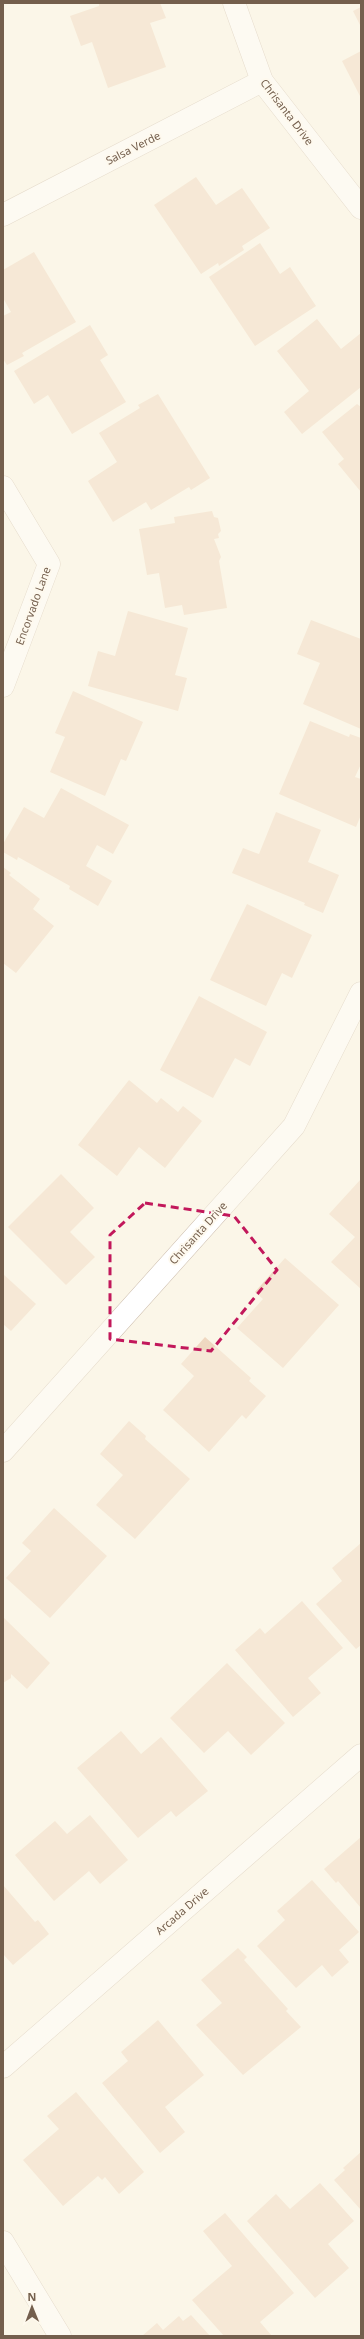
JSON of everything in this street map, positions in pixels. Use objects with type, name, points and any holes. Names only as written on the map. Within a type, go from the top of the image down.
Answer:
[{"type":"street","name":"Chrisanta Drive","points":[[234,3],[262,81],[361,208]]},
{"type":"street","name":"Salsa Verde","points":[[3,215],[262,81]]},
{"type":"street","name":"Encorvado Lane","points":[[3,487],[49,564],[3,686]]},
{"type":"street","name":"Chrisanta Drive","points":[[3,1451],[294,1126],[361,993]]},
{"type":"street","name":"Arcada Drive","points":[[3,2067],[361,1755]]},
{"type":"street","points":[[3,2242],[60,2336]]},
{"type":"highlighted area","points":[[145,1203],[234,1216],[277,1270],[211,1351],[110,1339],[110,1235]]},
{"type":"building","points":[[99,3],[160,3],[166,18],[150,23],[166,67],[108,88],[92,42],[81,46],[70,16],[99,6]]},
{"type":"building","points":[[361,7],[361,27],[353,11]]},
{"type":"building","points":[[361,51],[361,98],[342,61]]},
{"type":"building","points":[[196,177],[216,205],[242,188],[270,228],[242,246],[244,250],[219,266],[218,263],[201,274],[154,205]]},
{"type":"building","points":[[260,243],[280,274],[290,267],[316,306],[255,346],[209,277]]},
{"type":"building","points":[[34,252],[76,322],[22,353],[24,356],[7,365],[3,359],[3,316],[11,312],[3,298],[3,270]]},
{"type":"building","points":[[317,319],[341,349],[361,333],[361,387],[302,434],[284,412],[309,391],[277,351]]},
{"type":"building","points":[[90,325],[108,355],[100,360],[126,402],[72,434],[48,395],[34,404],[14,371]]},
{"type":"building","points":[[158,394],[210,478],[191,490],[189,487],[151,510],[146,502],[113,522],[88,481],[117,462],[99,433],[140,408],[138,405]]},
{"type":"building","points":[[357,404],[361,407],[361,492],[338,464],[344,459],[322,432]]},
{"type":"building","points":[[212,511],[214,517],[218,518],[221,531],[218,534],[219,538],[214,539],[221,557],[219,561],[227,608],[184,615],[182,605],[165,608],[159,573],[147,575],[139,529],[175,523],[174,517]]},
{"type":"building","points":[[128,611],[188,628],[175,675],[187,678],[178,711],[88,686],[98,651],[115,656]]},
{"type":"building","points":[[311,620],[361,639],[361,729],[303,704],[320,663],[297,654]]},
{"type":"building","points":[[73,691],[143,722],[126,761],[121,759],[105,796],[50,772],[65,737],[55,733]]},
{"type":"building","points":[[310,721],[349,737],[350,734],[361,738],[361,764],[355,777],[361,779],[361,815],[356,827],[279,794]]},
{"type":"building","points":[[61,788],[129,825],[113,854],[97,845],[86,866],[112,881],[98,906],[69,889],[70,886],[18,857],[17,860],[3,852],[3,844],[24,807],[44,818]]},
{"type":"building","points":[[276,812],[321,830],[308,862],[339,875],[323,913],[304,905],[305,903],[232,873],[243,848],[259,854]]},
{"type":"building","points":[[3,867],[11,873],[9,875],[40,899],[33,909],[54,926],[16,973],[3,963]]},
{"type":"building","points":[[247,904],[312,935],[292,978],[282,973],[266,1006],[210,980]]},
{"type":"building","points":[[199,996],[267,1032],[250,1066],[235,1058],[213,1098],[160,1070]]},
{"type":"building","points":[[129,1080],[157,1103],[161,1098],[178,1112],[183,1106],[202,1121],[165,1168],[139,1147],[117,1176],[78,1145]]},
{"type":"building","points":[[61,1174],[94,1208],[70,1232],[95,1257],[66,1285],[8,1227]]},
{"type":"building","points":[[361,1179],[361,1289],[331,1262],[355,1237],[329,1214]]},
{"type":"building","points":[[285,1258],[339,1305],[283,1368],[237,1328],[263,1299],[255,1292]]},
{"type":"building","points":[[3,1274],[36,1304],[11,1331],[3,1324]]},
{"type":"building","points":[[205,1337],[251,1378],[249,1381],[266,1396],[246,1419],[242,1415],[209,1452],[163,1410],[194,1376],[181,1364]]},
{"type":"building","points":[[129,1421],[146,1436],[145,1439],[190,1479],[135,1539],[96,1505],[123,1475],[100,1454]]},
{"type":"building","points":[[54,1508],[107,1556],[50,1618],[6,1578],[31,1551],[22,1543]]},
{"type":"building","points":[[361,1543],[361,1645],[356,1649],[316,1604],[342,1581],[332,1568]]},
{"type":"building","points":[[302,1601],[343,1648],[308,1678],[321,1693],[293,1717],[235,1650],[260,1628],[265,1634]]},
{"type":"building","points":[[3,1617],[50,1663],[27,1689],[11,1674],[11,1678],[3,1683]]},
{"type":"building","points":[[227,1663],[285,1723],[251,1755],[228,1731],[204,1753],[170,1718]]},
{"type":"building","points":[[121,1731],[141,1754],[161,1737],[208,1791],[176,1817],[171,1811],[138,1838],[77,1768]]},
{"type":"building","points":[[90,1815],[128,1860],[100,1884],[89,1871],[54,1901],[15,1855],[55,1821],[67,1834]]},
{"type":"building","points":[[361,1837],[361,1908],[338,1881],[336,1883],[324,1869]]},
{"type":"building","points":[[312,1880],[359,1932],[339,1950],[349,1962],[332,1977],[322,1965],[296,1988],[257,1946],[285,1920],[277,1911]]},
{"type":"building","points":[[3,1885],[35,1922],[38,1920],[49,1934],[13,1965],[3,1954]]},
{"type":"building","points":[[238,1948],[247,1957],[244,1960],[288,2009],[286,2011],[301,2027],[243,2075],[196,2025],[222,2003],[201,1980]]},
{"type":"building","points":[[158,2020],[204,2075],[165,2107],[185,2132],[160,2153],[102,2083],[128,2061],[121,2052]]},
{"type":"building","points":[[76,2092],[144,2172],[119,2194],[105,2177],[102,2180],[98,2176],[63,2206],[23,2160],[59,2129],[47,2116]]},
{"type":"building","points":[[361,2152],[361,2210],[334,2180],[345,2170],[343,2168]]},
{"type":"building","points":[[320,2183],[354,2221],[328,2244],[349,2268],[315,2298],[247,2221],[276,2194],[290,2209]]},
{"type":"building","points":[[225,2213],[294,2293],[260,2322],[272,2336],[224,2336],[192,2300],[232,2266],[203,2231]]},
{"type":"building","points":[[191,2315],[210,2336],[142,2336],[157,2323],[163,2330],[179,2316],[183,2321]]}]
